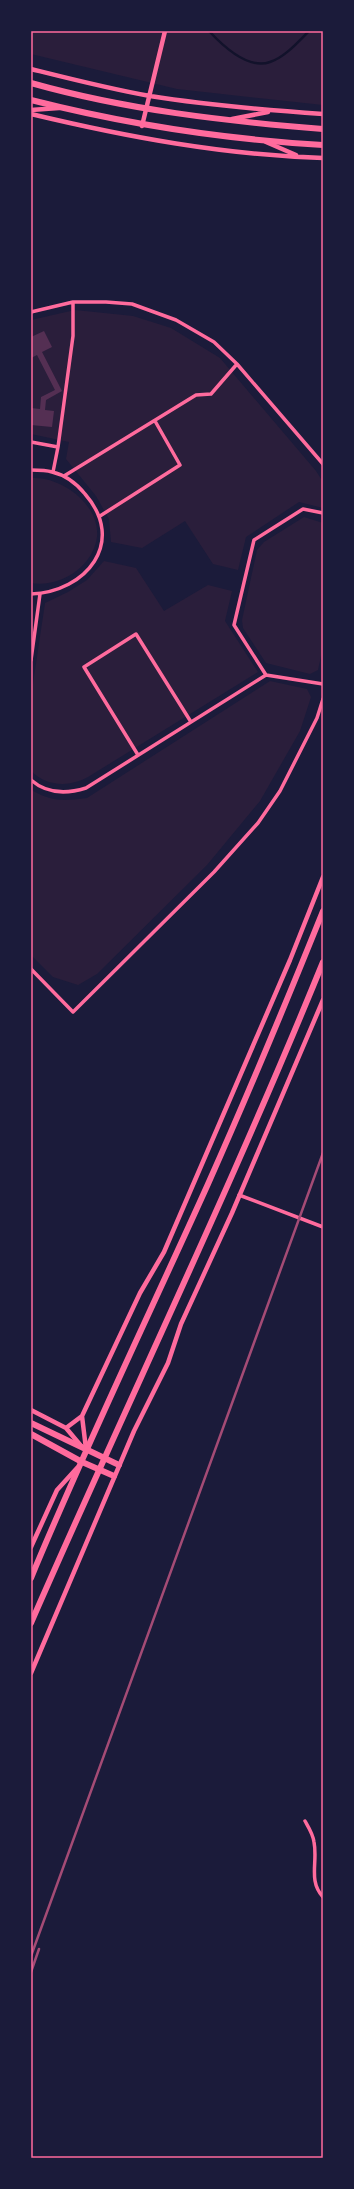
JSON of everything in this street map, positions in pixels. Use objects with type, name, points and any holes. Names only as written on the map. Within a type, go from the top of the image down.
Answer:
[{"type":"main road","points":[[31,83],[79,97],[145,110],[226,120],[323,129]]},
{"type":"main road","points":[[31,100],[142,126],[265,142],[323,145]]},
{"type":"main road","points":[[31,1578],[86,1451],[208,1184],[274,1032],[323,911]]},
{"type":"main road","points":[[31,1624],[99,1470],[227,1190],[323,962]]},
{"type":"main road","points":[[31,1423],[86,1451],[119,1465]]},
{"type":"main road","points":[[31,1434],[82,1462],[114,1476]]},
{"type":"street","points":[[142,126],[165,32]]},
{"type":"street","points":[[31,69],[103,87],[150,96],[273,111],[323,114]]},
{"type":"street","points":[[31,110],[62,108]]},
{"type":"street","points":[[226,120],[273,111]]},
{"type":"street","points":[[31,114],[98,130],[197,147],[323,158]]},
{"type":"street","points":[[265,142],[301,157]]},
{"type":"street","points":[[31,312],[73,302],[132,304],[176,320],[214,342],[237,364],[323,464]]},
{"type":"street","points":[[53,472],[58,447],[73,336],[73,302]]},
{"type":"street","points":[[64,476],[196,395],[211,394],[237,364]]},
{"type":"street","points":[[100,516],[180,465],[154,421]]},
{"type":"street","points":[[31,442],[58,447]]},
{"type":"street","points":[[31,470],[53,472],[64,476],[80,487],[90,499],[100,516],[104,530],[103,541],[95,561],[82,574],[71,582],[58,588],[40,594],[31,594]]},
{"type":"street","points":[[266,675],[234,625],[254,540],[303,509],[323,514]]},
{"type":"street","points":[[31,660],[40,594]]},
{"type":"street","points":[[138,755],[84,667],[136,634],[191,722]]},
{"type":"street","points":[[31,780],[57,792],[74,792],[86,788],[266,675],[323,684]]},
{"type":"street","points":[[31,969],[73,1012],[214,872],[258,823],[280,791],[317,718],[323,699]]},
{"type":"street","points":[[66,1428],[74,1424],[82,1416],[140,1293],[164,1252],[290,960],[323,877]]},
{"type":"street","points":[[31,1673],[114,1476],[168,1363],[181,1324],[232,1213],[323,1000]]},
{"type":"street","points":[[239,1195],[272,1206],[323,1227]]},
{"type":"street","points":[[31,1410],[66,1428],[86,1451]]},
{"type":"street","points":[[82,1416],[86,1451]]},
{"type":"street","points":[[31,1547],[57,1490],[82,1462]]},
{"type":"street","points":[[305,1821],[315,1843],[314,1881],[317,1891],[323,1897]]},
{"type":"shaded area","points":[[31,31],[323,31],[323,105],[177,89],[31,54]]},
{"type":"shaded area","points":[[75,310],[133,316],[171,328],[220,358],[316,471],[323,482],[323,508],[299,502],[246,537],[238,570],[213,564],[185,521],[142,548],[111,542],[109,519],[96,496],[66,459],[69,442],[31,434],[31,320]]},
{"type":"shaded area","points":[[31,478],[54,482],[66,487],[76,494],[85,503],[92,514],[96,525],[97,537],[94,548],[89,558],[82,566],[64,579],[42,584],[31,583]]},
{"type":"shaded area","points":[[304,517],[323,523],[323,647],[318,670],[310,674],[266,663],[243,628],[242,620],[257,550],[264,542]]},
{"type":"shaded area","points":[[104,561],[136,568],[164,611],[208,585],[232,591],[225,621],[258,672],[88,777],[74,783],[51,783],[37,776],[31,771],[31,697],[45,603],[68,592],[87,580]]},
{"type":"shaded area","points":[[270,681],[307,689],[311,697],[300,731],[260,801],[207,865],[97,974],[78,985],[53,977],[31,955],[31,790],[46,797],[58,800],[87,798]]},
{"type":"building","points":[[44,331],[52,347],[42,352],[62,391],[46,400],[45,410],[54,411],[52,427],[31,425],[31,408],[40,409],[41,397],[55,390],[37,355],[31,358],[31,337]]},
{"type":"waterway","points":[[209,31],[236,55],[262,64],[281,57],[309,31]]},
{"type":"railway","points":[[31,1956],[323,1153]]},
{"type":"railway","points":[[31,1972],[39,1949]]}]
